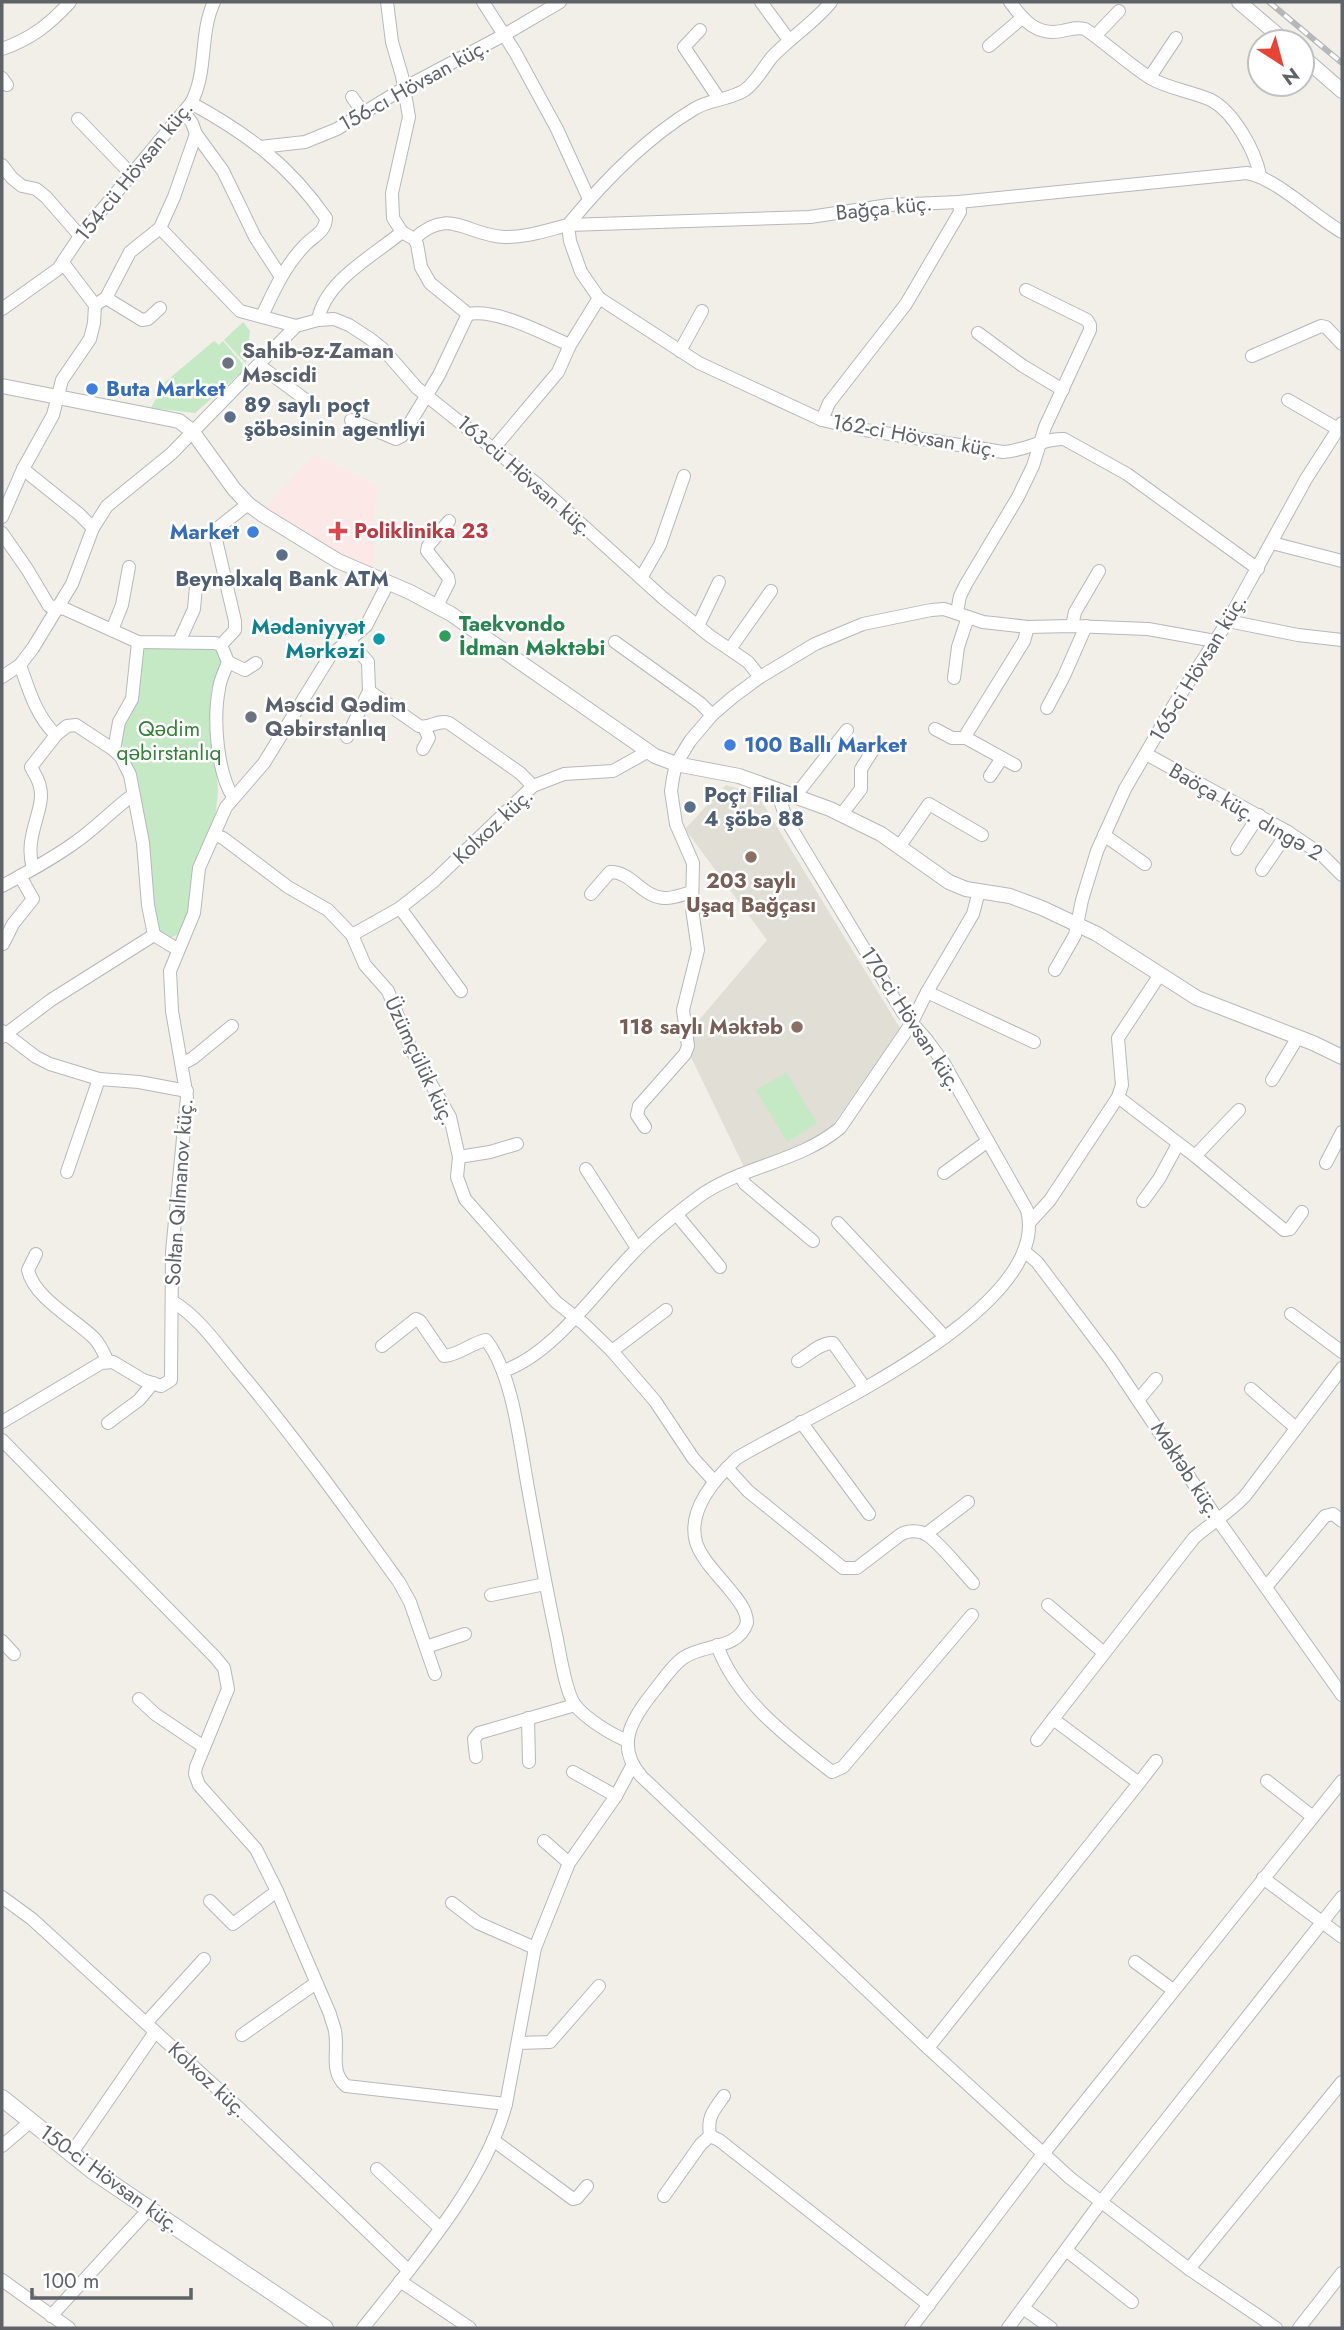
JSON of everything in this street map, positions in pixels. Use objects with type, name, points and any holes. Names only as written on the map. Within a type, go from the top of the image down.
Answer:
[{"type":"main road","name":"150-ci Hövsan küç.","points":[[2,2098],[71,2154],[149,2210],[325,2328]]},
{"type":"street","points":[[3,44],[38,33],[70,2]]},
{"type":"street","points":[[387,2],[392,42],[409,117],[392,193],[393,218],[417,244],[425,276],[430,283],[468,314],[480,312],[495,315],[570,345]]},
{"type":"street","points":[[483,2],[557,129],[589,199]]},
{"type":"street","name":"156-cı Hövsan küç.","points":[[260,148],[306,142],[337,130],[404,88],[504,35],[559,2]]},
{"type":"street","points":[[761,2],[789,40]]},
{"type":"street","points":[[568,225],[589,199],[634,155],[678,120],[704,103],[738,94],[753,83],[770,59],[831,2]]},
{"type":"street","points":[[1010,2],[1022,18],[1040,31],[1051,33],[1077,27],[1095,36],[1150,77],[1212,101],[1224,110],[1250,146],[1260,175],[1342,232]]},
{"type":"street","points":[[1239,2],[1270,28]]},
{"type":"street","name":"154-cü Hövsan küç.","points":[[2,309],[63,263],[80,236],[187,108],[199,84],[208,4]]},
{"type":"street","points":[[1095,36],[1119,10]]},
{"type":"street","points":[[989,46],[1022,18]]},
{"type":"street","points":[[700,30],[684,47],[719,99]]},
{"type":"street","points":[[1150,77],[1176,38]]},
{"type":"street","points":[[1316,68],[1342,91]]},
{"type":"street","points":[[352,97],[364,114]]},
{"type":"street","points":[[187,108],[196,134],[223,171],[255,237],[281,277]]},
{"type":"street","points":[[187,108],[278,160],[305,188],[326,218],[324,228],[306,244],[281,277],[262,316]]},
{"type":"street","points":[[78,119],[132,175]]},
{"type":"street","points":[[2,517],[7,493],[53,415],[62,380],[90,339],[100,302],[130,252],[159,228],[174,197],[196,134]]},
{"type":"street","points":[[2,165],[22,186],[36,189],[46,197],[80,236]]},
{"type":"street","name":"Bağça küç.","points":[[318,320],[325,296],[335,285],[408,236],[439,223],[459,225],[505,237],[568,225],[810,217],[889,205],[959,202],[1201,176],[1247,173],[1260,175]]},
{"type":"street","points":[[822,420],[837,393],[906,304],[960,212],[959,202]]},
{"type":"street","name":"162-ci Hövsan küç.","points":[[568,225],[570,241],[581,272],[599,298],[699,363],[822,420],[865,430],[1003,452],[1019,451],[1053,439],[1064,439],[1127,474],[1258,569]]},
{"type":"street","points":[[2,677],[20,665],[33,648],[72,584],[93,528],[107,506],[171,454],[296,326],[240,311],[159,228]]},
{"type":"street","points":[[63,263],[100,302],[142,320],[148,319],[160,309]]},
{"type":"street","points":[[954,678],[962,615],[960,596],[1033,467],[1039,444],[1090,330],[1090,325],[1081,317],[1026,290]]},
{"type":"street","points":[[494,448],[558,372],[570,345],[599,298]]},
{"type":"street","points":[[680,351],[702,311]]},
{"type":"street","points":[[351,420],[396,439],[402,436],[439,375],[468,314]]},
{"type":"street","name":"163-cü Hövsan küç.","points":[[296,326],[334,319],[369,338],[426,395],[537,484],[698,626],[748,662],[760,677]]},
{"type":"street","points":[[1252,356],[1321,326],[1326,327],[1342,345]]},
{"type":"street","points":[[978,334],[1063,390]]},
{"type":"street","points":[[259,365],[314,406]]},
{"type":"street","points":[[2,386],[174,419],[192,431],[234,489],[276,523],[338,561],[437,606],[647,751],[676,764],[739,776],[842,814],[899,847],[941,878],[966,889],[1010,896],[1078,924],[1212,1006],[1298,1037],[1342,1057]]},
{"type":"street","points":[[1288,400],[1340,426]]},
{"type":"street","name":"165-ci Hövsan küç.","points":[[1055,970],[1075,935],[1082,900],[1104,835],[1125,789],[1228,621],[1306,479],[1340,426]]},
{"type":"street","points":[[23,469],[93,528]]},
{"type":"street","points":[[641,578],[660,545],[684,476]]},
{"type":"street","points":[[221,645],[235,629],[215,531],[248,503]]},
{"type":"street","points":[[437,606],[449,582],[427,551],[428,546],[449,521]]},
{"type":"street","points":[[2,533],[49,606],[65,610],[138,642],[221,645],[228,662],[218,691],[218,751],[225,785],[233,797]]},
{"type":"street","points":[[1272,543],[1342,561]]},
{"type":"street","points":[[112,630],[121,606],[129,567]]},
{"type":"street","points":[[1072,626],[1075,612],[1099,571]]},
{"type":"street","points":[[698,626],[719,582]]},
{"type":"street","name":"Soltan Qılmanov küç.","points":[[153,1383],[164,1385],[172,1376],[172,1252],[187,1091],[172,1011],[170,971],[194,913],[200,868],[226,807],[264,763],[323,666],[338,648],[366,626],[388,583]]},
{"type":"street","points":[[179,642],[194,609],[197,586]]},
{"type":"street","points":[[730,649],[771,591]]},
{"type":"street","points":[[645,1128],[638,1115],[639,1106],[685,1054],[688,1046],[683,1010],[698,950],[697,932],[693,922],[694,863],[680,836],[671,791],[676,764],[690,741],[712,715],[760,677],[815,644],[863,624],[931,610],[1028,627],[1148,629],[1215,641]]},
{"type":"street","points":[[1228,621],[1298,635],[1342,640]]},
{"type":"street","points":[[1046,708],[1064,676],[1086,626]]},
{"type":"street","points":[[966,738],[1024,640],[1028,627]]},
{"type":"street","points":[[347,737],[369,691],[368,662],[349,641]]},
{"type":"street","points":[[114,750],[119,722],[132,699],[138,642]]},
{"type":"street","points":[[615,642],[712,715]]},
{"type":"street","points":[[228,662],[245,670],[256,663]]},
{"type":"street","points":[[20,665],[41,718],[56,735]]},
{"type":"street","points":[[369,691],[424,727],[429,738],[423,749]]},
{"type":"street","points":[[424,727],[442,721],[449,723],[520,773],[533,786]]},
{"type":"street","points":[[33,868],[29,856],[30,838],[40,787],[31,767],[56,735],[66,726],[76,725],[114,750],[121,757],[130,775],[143,843],[148,905],[154,935],[177,949]]},
{"type":"street","points":[[935,729],[953,738],[966,738],[1015,765]]},
{"type":"street","points":[[796,795],[847,730]]},
{"type":"street","points":[[842,814],[861,789],[861,769],[873,750]]},
{"type":"street","name":"Kolxoz küç.","points":[[352,935],[400,908],[433,881],[533,786],[564,774],[613,772],[647,751]]},
{"type":"street","name":"Baöça küç. dıngə 2","points":[[1146,754],[1288,832],[1322,855],[1342,875]]},
{"type":"street","points":[[990,776],[1002,758]]},
{"type":"street","name":"170-ci Hövsan küç.","points":[[780,790],[787,821],[911,1024],[935,1049],[1027,1210],[1030,1222]]},
{"type":"street","points":[[2,886],[79,839],[132,795]]},
{"type":"street","points":[[899,847],[929,804],[982,835]]},
{"type":"street","points":[[1237,849],[1259,815]]},
{"type":"street","points":[[1262,870],[1288,832]]},
{"type":"street","name":"Üzümçülük küç.","points":[[215,835],[223,838],[288,887],[328,910],[352,935],[365,965],[388,991],[411,1049],[450,1117],[459,1157],[457,1177],[465,1199],[556,1302],[612,1351],[655,1401],[693,1458],[714,1481]]},
{"type":"street","points":[[1104,835],[1145,864]]},
{"type":"street","points":[[591,894],[610,872],[619,872],[649,894],[664,898],[692,892]]},
{"type":"street","points":[[3,944],[13,924],[33,899],[20,876]]},
{"type":"street","points":[[503,1371],[530,1358],[564,1329],[637,1248],[719,1183],[806,1150],[825,1141],[840,1128],[911,1024],[973,914],[979,891]]},
{"type":"street","points":[[400,908],[461,991]]},
{"type":"street","points":[[154,935],[51,1000],[3,1034],[50,1064],[99,1079],[139,1082],[187,1091]]},
{"type":"street","points":[[1159,976],[1118,1038],[1122,1085],[1118,1097],[1050,1200],[1030,1222],[1030,1236],[1024,1251],[1003,1284],[945,1338],[911,1362],[754,1448],[726,1468],[714,1481],[699,1509],[696,1542],[742,1606],[747,1616],[744,1631],[739,1637],[690,1654],[674,1666],[632,1722],[628,1754],[632,1766],[1043,2154],[1189,2269],[1276,2328]]},
{"type":"street","points":[[927,992],[1034,1042]]},
{"type":"street","points":[[182,1063],[193,1058],[232,1026]]},
{"type":"street","points":[[1272,1080],[1298,1037]]},
{"type":"street","points":[[67,1172],[99,1079]]},
{"type":"street","points":[[1118,1097],[1195,1156],[1284,1230],[1290,1229],[1302,1212]]},
{"type":"street","points":[[1195,1156],[1240,1110]]},
{"type":"street","points":[[1326,1163],[1342,1132]]},
{"type":"street","points":[[944,1173],[988,1141]]},
{"type":"street","points":[[459,1157],[517,1144]]},
{"type":"street","points":[[1143,1201],[1159,1179],[1178,1144]]},
{"type":"street","points":[[586,1169],[637,1248]]},
{"type":"street","points":[[740,1175],[745,1184],[813,1241]]},
{"type":"street","points":[[677,1215],[720,1267]]},
{"type":"street","points":[[838,1223],[945,1338]]},
{"type":"street","name":"Məktəb küç.","points":[[1024,1251],[1037,1262],[1139,1399],[1218,1520],[1342,1695]]},
{"type":"street","points":[[36,1254],[28,1270],[34,1285],[95,1338],[108,1362]]},
{"type":"street","points":[[172,1301],[198,1321],[315,1464],[399,1582],[410,1602],[435,1674]]},
{"type":"street","points":[[612,1351],[666,1310]]},
{"type":"street","points":[[1291,1314],[1342,1352]]},
{"type":"street","points":[[382,1346],[416,1319],[444,1356],[486,1340],[503,1371],[516,1422],[565,1677],[575,1705],[608,1732],[628,1741]]},
{"type":"street","points":[[798,1361],[822,1345],[833,1343],[865,1388]]},
{"type":"street","points":[[3,1417],[38,1403],[95,1365],[108,1362],[121,1365],[143,1380],[153,1383],[139,1400],[108,1423]]},
{"type":"street","points":[[1037,1740],[1194,1538],[1233,1509],[1245,1496],[1341,1372]]},
{"type":"street","points":[[1139,1399],[1156,1379]]},
{"type":"street","points":[[1251,1389],[1296,1428]]},
{"type":"street","points":[[801,1422],[869,1514]]},
{"type":"street","points":[[2,1440],[224,1668],[228,1689],[195,1774],[199,1785],[256,1849],[277,1891],[335,2032],[336,2073],[346,2086],[506,2104]]},
{"type":"street","points":[[726,1468],[748,1491],[843,1568],[857,1568],[906,1531],[926,1534],[974,1583]]},
{"type":"street","points":[[926,1534],[968,1502]]},
{"type":"street","points":[[1266,1587],[1325,1516],[1333,1514],[1342,1521]]},
{"type":"street","points":[[491,1595],[545,1584]]},
{"type":"street","points":[[1048,1605],[1104,1653]]},
{"type":"street","points":[[718,1645],[730,1675],[753,1704],[832,1772],[843,1767],[972,1615]]},
{"type":"street","points":[[426,1647],[465,1634]]},
{"type":"street","points":[[2,1641],[15,1654]]},
{"type":"street","points":[[139,1699],[155,1714],[204,1747]]},
{"type":"street","points":[[476,1757],[474,1738],[479,1732],[575,1705]]},
{"type":"street","points":[[528,1718],[529,1762]]},
{"type":"street","points":[[1053,1719],[1139,1783]]},
{"type":"street","points":[[928,2048],[1156,1760]]},
{"type":"street","points":[[363,2328],[477,2173],[493,2140],[506,2104],[535,1948],[569,1863],[616,1796],[632,1766]]},
{"type":"street","points":[[573,1772],[616,1796]]},
{"type":"street","points":[[1267,1782],[1313,1817]]},
{"type":"street","points":[[911,2328],[1043,2154],[1342,1782]]},
{"type":"street","points":[[544,1840],[569,1863]]},
{"type":"street","points":[[1263,1878],[1342,1937]]},
{"type":"street","points":[[210,1901],[233,1924],[277,1891]]},
{"type":"street","name":"Kolxoz küç.","points":[[2,1897],[33,1920],[242,2111],[408,2270]]},
{"type":"street","points":[[1008,2328],[1101,2202],[1342,1897]]},
{"type":"street","points":[[452,1903],[478,1923],[535,1948]]},
{"type":"street","points":[[71,2154],[150,2027],[204,1959]]},
{"type":"street","points":[[1135,1962],[1173,1990]]},
{"type":"street","points":[[242,2035],[316,1983]]},
{"type":"street","points":[[517,2043],[550,2042],[599,1986]]},
{"type":"street","points":[[1189,2269],[1342,2082]]},
{"type":"street","points":[[710,2136],[710,2115],[724,2096]]},
{"type":"street","points":[[2,2146],[30,2122]]},
{"type":"street","points":[[710,2136],[719,2140],[929,2305]]},
{"type":"street","points":[[664,2196],[701,2144],[710,2136]]},
{"type":"street","points":[[493,2140],[573,2199],[587,2186]]},
{"type":"street","points":[[377,2169],[439,2227]]},
{"type":"street","points":[[51,2316],[149,2210]]},
{"type":"street","points":[[1066,2250],[1132,2302]]},
{"type":"street","points":[[1299,2328],[1342,2273]]},
{"type":"street","points":[[2,2280],[69,2328]]},
{"type":"street","points":[[400,2281],[470,2328]]},
{"type":"street","points":[[1023,2308],[1051,2328]]},
{"type":"shaded area","name":"Poliklinika 23","points":[[314,455],[378,486],[374,509],[374,569],[338,553],[265,509]]},
{"type":"shaded area","name":"118 saylı Məktəb","points":[[726,785],[757,794],[900,1028],[832,1126],[821,1137],[744,1167],[691,1057],[694,1026],[767,940],[685,829]]},
{"type":"green space","points":[[243,322],[250,331],[246,364],[224,340]]},
{"type":"green space","points":[[214,341],[219,345],[223,341],[246,368],[195,413],[151,408],[164,383]]},
{"type":"green space","name":"Qədim qəbirstanlıq","points":[[149,647],[215,649],[223,663],[211,691],[218,791],[215,819],[191,913],[180,934],[169,938],[160,933],[121,738],[142,651]]},
{"type":"green space","points":[[786,1072],[817,1123],[787,1142],[756,1090]]},
{"type":"railway","points":[[1269,2],[1342,63]]},
{"type":"place","name":"Sahib-əz-Zaman Məscidi","points":[[228,363]]},
{"type":"place","name":"Buta Market","points":[[92,389]]},
{"type":"place","name":"89 saylı poçt şöbəsinin agentliyi","points":[[230,417]]},
{"type":"place","name":"Poliklinika 23","points":[[338,531]]},
{"type":"place","name":"Market","points":[[253,532]]},
{"type":"place","name":"Beynəlxalq Bank ATM","points":[[282,555]]},
{"type":"place","name":"Taekvondo İdman Məktəbi","points":[[445,636]]},
{"type":"place","name":"Mədəniyyət Mərkəzi","points":[[379,639]]},
{"type":"place","name":"Məscid Qədim Qəbirstanlıq","points":[[251,717]]},
{"type":"place","name":"100 Ballı Market","points":[[730,745]]},
{"type":"place","name":"Poçt Filial 4 şöbə 88","points":[[690,807]]},
{"type":"place","name":"203 saylı Uşaq Bağçası","points":[[751,857]]},
{"type":"place","name":"118 saylı Məktəb","points":[[797,1027]]}]
